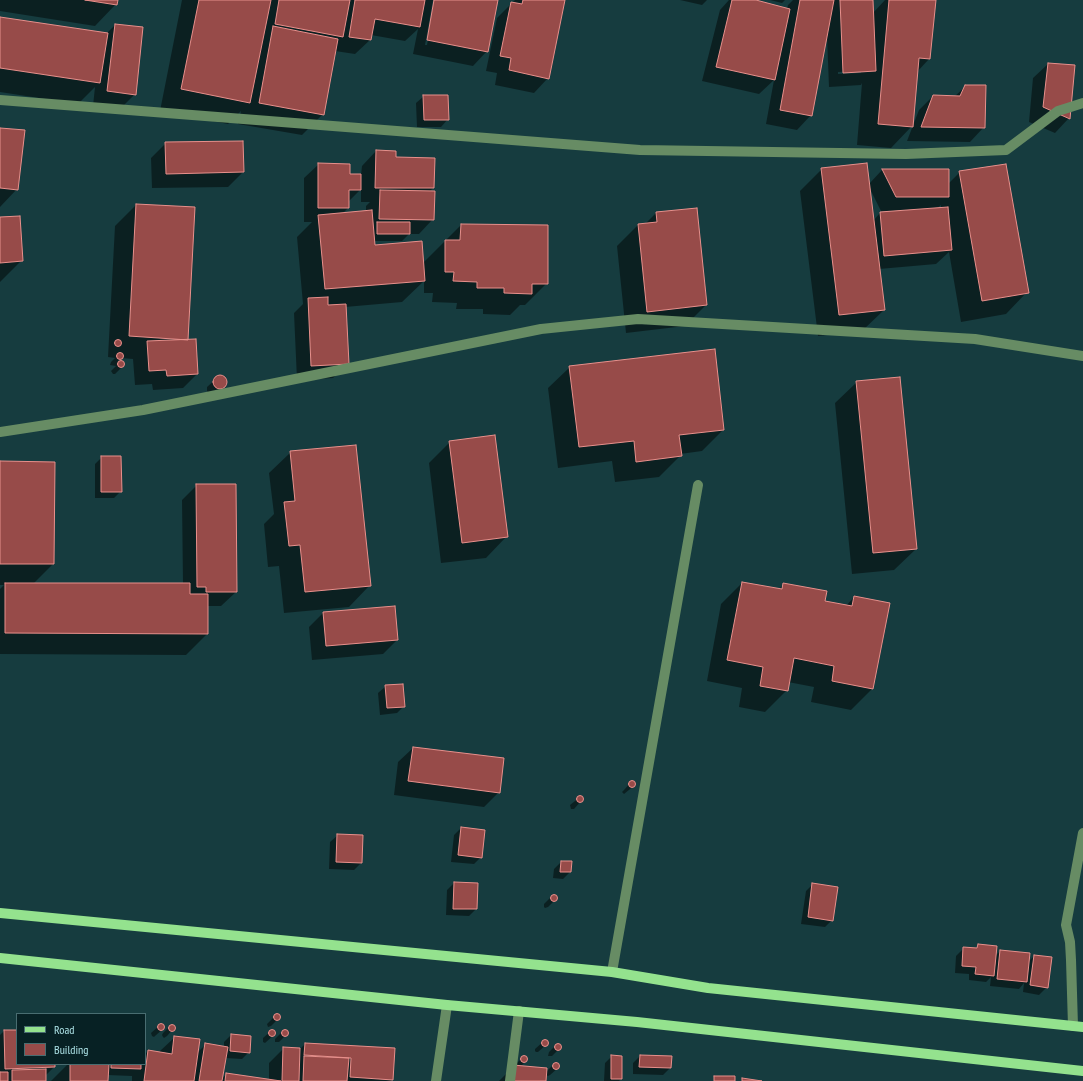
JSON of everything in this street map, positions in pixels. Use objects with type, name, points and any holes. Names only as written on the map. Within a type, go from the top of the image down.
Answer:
[{"type":"main road","points":[[0,912],[612,972],[708,988],[1078,1027]]},
{"type":"main road","points":[[0,958],[447,1005],[637,1022],[1083,1071]]},
{"type":"street","points":[[0,100],[640,150],[906,154],[1006,150],[1058,112],[1083,104]]},
{"type":"street","points":[[0,432],[143,410],[541,329],[638,319],[975,339],[1083,356]]},
{"type":"street","points":[[612,972],[698,485]]},
{"type":"street","points":[[1078,1027],[1070,942],[1066,925],[1083,833]]},
{"type":"street","points":[[436,1081],[447,1005]]},
{"type":"street","points":[[510,1081],[519,1011]]},
{"type":"building","points":[[85,0],[118,0],[117,5]]},
{"type":"building","points":[[199,0],[271,0],[250,103],[181,89]]},
{"type":"building","points":[[279,0],[350,0],[343,37],[275,24]]},
{"type":"building","points":[[355,0],[425,0],[420,27],[375,19],[371,40],[349,37]]},
{"type":"building","points":[[434,0],[498,0],[488,52],[427,40]]},
{"type":"building","points":[[523,0],[565,0],[549,79],[509,70],[511,58],[500,56],[511,2],[522,4]]},
{"type":"building","points":[[732,0],[756,0],[790,9],[775,80],[716,67]]},
{"type":"building","points":[[800,0],[834,0],[812,116],[780,110]]},
{"type":"building","points":[[840,0],[873,0],[876,71],[843,73]]},
{"type":"building","points":[[889,0],[936,0],[930,59],[919,58],[913,127],[878,124]]},
{"type":"building","points":[[0,17],[108,33],[100,83],[0,68]]},
{"type":"building","points":[[115,24],[143,27],[136,95],[107,91]]},
{"type":"building","points":[[273,26],[338,39],[324,115],[259,103]]},
{"type":"building","points":[[1048,63],[1075,65],[1070,119],[1043,107]]},
{"type":"building","points":[[965,85],[986,85],[985,128],[921,127],[933,95],[960,96]]},
{"type":"building","points":[[423,95],[448,95],[449,120],[424,120]]},
{"type":"building","points":[[0,128],[25,130],[18,190],[0,188]]},
{"type":"building","points":[[243,141],[244,172],[166,174],[165,142]]},
{"type":"building","points":[[376,150],[396,151],[396,157],[435,158],[434,188],[375,188]]},
{"type":"building","points":[[318,163],[350,164],[350,174],[361,174],[361,190],[349,190],[349,208],[318,208]]},
{"type":"building","points":[[867,163],[885,310],[839,315],[821,168]]},
{"type":"building","points":[[1006,164],[1029,293],[982,301],[959,171]]},
{"type":"building","points":[[882,169],[949,169],[949,197],[896,197]]},
{"type":"building","points":[[380,190],[435,191],[434,220],[379,219]]},
{"type":"building","points":[[136,204],[195,207],[188,340],[129,336]]},
{"type":"building","points":[[948,207],[952,250],[884,256],[880,212]]},
{"type":"building","points":[[697,208],[707,305],[647,312],[638,224],[657,222],[656,212]]},
{"type":"building","points":[[372,210],[375,245],[422,241],[425,281],[325,289],[318,215]]},
{"type":"building","points":[[20,216],[23,261],[0,263],[0,217]]},
{"type":"building","points":[[377,222],[410,222],[410,234],[377,234]]},
{"type":"building","points":[[461,224],[548,225],[548,284],[532,284],[532,294],[504,293],[504,288],[477,288],[477,282],[453,281],[454,272],[445,272],[445,240],[460,240]]},
{"type":"building","points":[[328,297],[328,305],[346,304],[349,364],[311,366],[308,298]]},
{"type":"building","points":[[196,339],[198,374],[167,376],[166,370],[149,371],[147,341]]},
{"type":"building","points":[[118,340],[121,343],[118,346],[115,343]]},
{"type":"building","points":[[715,349],[724,430],[679,435],[682,456],[636,462],[634,441],[579,447],[569,366]]},
{"type":"building","points":[[120,353],[123,356],[120,359],[117,356]]},
{"type":"building","points":[[121,361],[124,364],[121,367],[118,364]]},
{"type":"building","points":[[220,375],[225,377],[227,382],[225,387],[220,389],[215,387],[213,382],[215,377]]},
{"type":"building","points":[[900,377],[917,549],[873,553],[856,381]]},
{"type":"building","points":[[495,435],[508,537],[462,543],[449,441]]},
{"type":"building","points":[[356,445],[371,586],[305,592],[300,545],[289,546],[284,502],[295,501],[290,451]]},
{"type":"building","points":[[101,456],[121,456],[122,492],[101,492]]},
{"type":"building","points":[[0,461],[55,462],[54,564],[0,564]]},
{"type":"building","points":[[196,484],[236,484],[237,592],[206,592],[206,587],[197,587]]},
{"type":"building","points":[[742,582],[782,589],[783,583],[827,591],[825,601],[852,606],[854,596],[890,603],[873,689],[832,681],[834,666],[794,658],[788,691],[760,686],[763,667],[727,660]]},
{"type":"building","points":[[5,583],[190,583],[190,594],[208,594],[208,634],[5,633]]},
{"type":"building","points":[[395,606],[398,640],[326,646],[323,612]]},
{"type":"building","points":[[403,684],[405,707],[387,708],[385,685]]},
{"type":"building","points":[[413,747],[504,758],[500,793],[408,781]]},
{"type":"building","points":[[632,781],[635,784],[632,787],[629,784]]},
{"type":"building","points":[[580,796],[583,799],[580,802],[577,799]]},
{"type":"building","points":[[461,827],[485,830],[482,858],[458,855]]},
{"type":"building","points":[[337,834],[363,835],[362,863],[336,862]]},
{"type":"building","points":[[561,861],[572,861],[571,872],[560,872]]},
{"type":"building","points":[[454,882],[478,883],[477,909],[453,909]]},
{"type":"building","points":[[812,883],[838,887],[833,921],[808,917]]},
{"type":"building","points":[[554,895],[557,898],[554,901],[551,898]]},
{"type":"building","points":[[978,944],[997,946],[994,976],[975,974],[976,967],[962,966],[963,947],[977,948]]},
{"type":"building","points":[[1000,950],[1030,953],[1027,982],[997,979]]},
{"type":"building","points":[[1034,955],[1052,957],[1048,988],[1030,985]]},
{"type":"building","points":[[277,1014],[280,1017],[277,1020],[274,1017]]},
{"type":"building","points":[[161,1024],[164,1027],[161,1030],[158,1027]]},
{"type":"building","points":[[172,1025],[175,1028],[172,1031],[169,1028]]},
{"type":"building","points":[[4,1030],[16,1030],[16,1065],[55,1065],[55,1067],[5,1069]]},
{"type":"building","points":[[272,1030],[275,1033],[272,1036],[269,1033]]},
{"type":"building","points":[[285,1030],[288,1033],[285,1036],[282,1033]]},
{"type":"building","points":[[231,1034],[251,1036],[250,1053],[230,1051]]},
{"type":"building","points":[[174,1036],[200,1039],[194,1081],[144,1081],[148,1050],[172,1054]]},
{"type":"building","points":[[545,1040],[548,1043],[545,1046],[542,1043]]},
{"type":"building","points":[[205,1043],[228,1047],[222,1081],[199,1081]]},
{"type":"building","points":[[305,1043],[395,1048],[393,1080],[350,1077],[351,1058],[304,1055]]},
{"type":"building","points":[[558,1044],[561,1047],[558,1050],[555,1047]]},
{"type":"building","points":[[283,1047],[300,1048],[299,1081],[282,1081]]},
{"type":"building","points":[[611,1055],[622,1056],[622,1079],[611,1079]]},
{"type":"building","points":[[640,1055],[672,1056],[671,1068],[639,1067]]},
{"type":"building","points":[[304,1056],[349,1058],[347,1081],[303,1081]]},
{"type":"building","points":[[524,1056],[527,1059],[524,1062],[521,1059]]},
{"type":"building","points":[[556,1063],[559,1066],[556,1069],[553,1066]]},
{"type":"building","points":[[70,1065],[109,1065],[108,1081],[70,1081]]},
{"type":"building","points":[[111,1065],[141,1065],[141,1069],[111,1068]]},
{"type":"building","points":[[513,1065],[547,1068],[546,1081],[512,1081]]},
{"type":"building","points":[[46,1069],[46,1081],[12,1081],[12,1070]]},
{"type":"building","points":[[0,1072],[8,1072],[8,1081],[0,1081]]},
{"type":"building","points":[[226,1073],[281,1081],[225,1081]]},
{"type":"building","points":[[714,1076],[735,1076],[735,1081],[714,1081]]},
{"type":"building","points":[[742,1078],[762,1081],[742,1081]]}]
